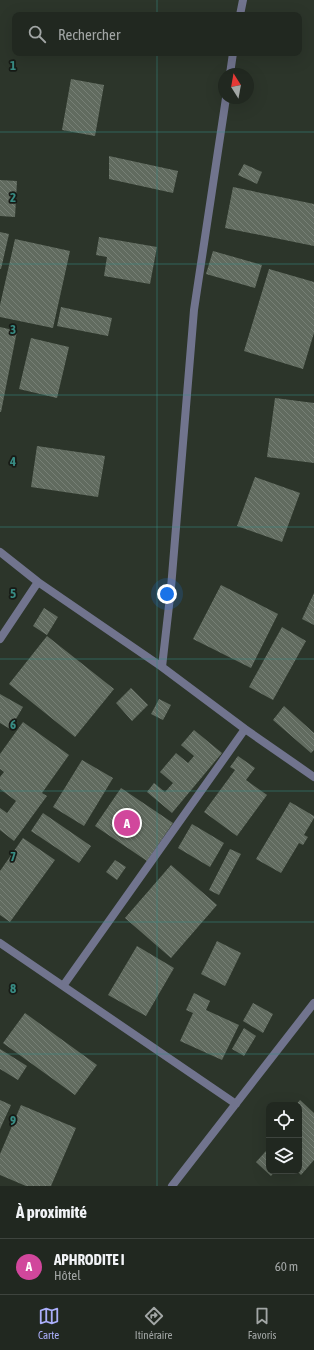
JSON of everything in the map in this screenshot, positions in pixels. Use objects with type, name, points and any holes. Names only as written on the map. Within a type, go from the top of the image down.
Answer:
[{"type":"street","points":[[241,12],[243,0]]},
{"type":"street","points":[[231,68],[233,56]]},
{"type":"street","points":[[162,667],[171,588],[194,310],[225,104]]},
{"type":"street","points":[[0,552],[38,582],[162,667],[245,729],[314,777]]},
{"type":"street","points":[[0,639],[38,582]]},
{"type":"street","points":[[63,986],[245,729]]},
{"type":"street","points":[[0,943],[236,1104]]},
{"type":"street","points":[[172,1186],[314,1003]]},
{"type":"building","points":[[71,79],[104,85],[95,136],[62,130]]},
{"type":"building","points":[[109,156],[178,171],[173,193],[109,179]]},
{"type":"building","points":[[244,164],[262,172],[257,184],[238,175]]},
{"type":"building","points":[[0,180],[17,181],[15,217],[0,216]]},
{"type":"building","points":[[233,187],[314,204],[314,246],[225,228]]},
{"type":"building","points":[[0,232],[9,234],[1,269],[0,269]]},
{"type":"building","points":[[99,237],[157,247],[150,284],[104,276],[107,257],[96,255]]},
{"type":"building","points":[[15,239],[70,251],[53,328],[0,317],[0,305]]},
{"type":"building","points":[[213,251],[262,265],[255,288],[206,274]]},
{"type":"building","points":[[269,269],[314,282],[314,333],[303,369],[244,351]]},
{"type":"building","points":[[61,307],[112,318],[108,336],[57,326]]},
{"type":"building","points":[[0,327],[17,331],[1,412],[0,412]]},
{"type":"building","points":[[31,338],[69,347],[57,398],[19,389]]},
{"type":"building","points":[[275,398],[314,403],[314,463],[267,457]]},
{"type":"building","points":[[37,446],[105,456],[98,497],[31,487]]},
{"type":"building","points":[[255,477],[300,493],[282,542],[237,526]]},
{"type":"building","points":[[221,585],[278,614],[251,668],[193,639]]},
{"type":"building","points":[[314,593],[314,625],[302,619]]},
{"type":"building","points":[[44,608],[58,617],[47,635],[33,626]]},
{"type":"building","points":[[282,627],[306,641],[273,700],[249,687]]},
{"type":"building","points":[[47,636],[114,689],[75,737],[9,684]]},
{"type":"building","points":[[131,688],[148,705],[132,721],[116,703]]},
{"type":"building","points":[[0,694],[23,707],[10,729],[0,723]]},
{"type":"building","points":[[159,699],[171,705],[163,720],[151,714]]},
{"type":"building","points":[[284,706],[314,733],[314,750],[311,753],[273,720]]},
{"type":"building","points":[[23,722],[69,755],[42,793],[47,796],[14,841],[0,830],[0,808],[7,813],[16,801],[0,789],[0,777],[4,772],[0,769],[0,754]]},
{"type":"building","points":[[194,730],[222,753],[172,813],[147,792],[154,783],[165,792],[173,783],[160,772],[176,753],[188,763],[194,756],[181,745]]},
{"type":"building","points":[[238,756],[255,768],[246,780],[267,795],[237,836],[204,812],[235,770],[230,767]]},
{"type":"building","points":[[82,760],[113,778],[84,826],[53,807]]},
{"type":"building","points":[[121,788],[173,823],[147,861],[95,826]]},
{"type":"building","points":[[290,802],[314,816],[314,818],[304,835],[308,837],[303,845],[299,843],[281,873],[256,859]]},
{"type":"building","points":[[43,813],[91,846],[79,863],[31,831]]},
{"type":"building","points":[[192,824],[224,843],[210,867],[178,848]]},
{"type":"building","points":[[23,838],[55,860],[10,922],[0,915],[0,871]]},
{"type":"building","points":[[230,849],[241,854],[219,895],[209,890]]},
{"type":"building","points":[[115,860],[126,867],[117,880],[106,872]]},
{"type":"building","points":[[171,865],[217,905],[171,958],[125,918]]},
{"type":"building","points":[[217,941],[241,953],[225,986],[201,974]]},
{"type":"building","points":[[137,946],[174,968],[146,1016],[108,995]]},
{"type":"building","points":[[194,993],[210,1001],[206,1010],[239,1025],[222,1060],[180,1041],[193,1013],[186,1010]]},
{"type":"building","points":[[253,1003],[273,1014],[263,1033],[243,1021]]},
{"type":"building","points":[[25,1013],[97,1065],[75,1095],[3,1043]]},
{"type":"building","points":[[244,1028],[256,1036],[244,1056],[232,1049]]},
{"type":"building","points":[[0,1049],[27,1066],[18,1080],[0,1069]]},
{"type":"building","points":[[0,1100],[11,1105],[0,1129]]},
{"type":"building","points":[[300,1100],[314,1113],[314,1160],[302,1174],[302,1102],[298,1102]]},
{"type":"building","points":[[21,1105],[76,1128],[51,1186],[26,1186],[0,1175],[0,1154]]},
{"type":"building","points":[[266,1151],[266,1171],[256,1162]]},
{"type":"place","name":"APHRODITE I","points":[[127,823]]}]
